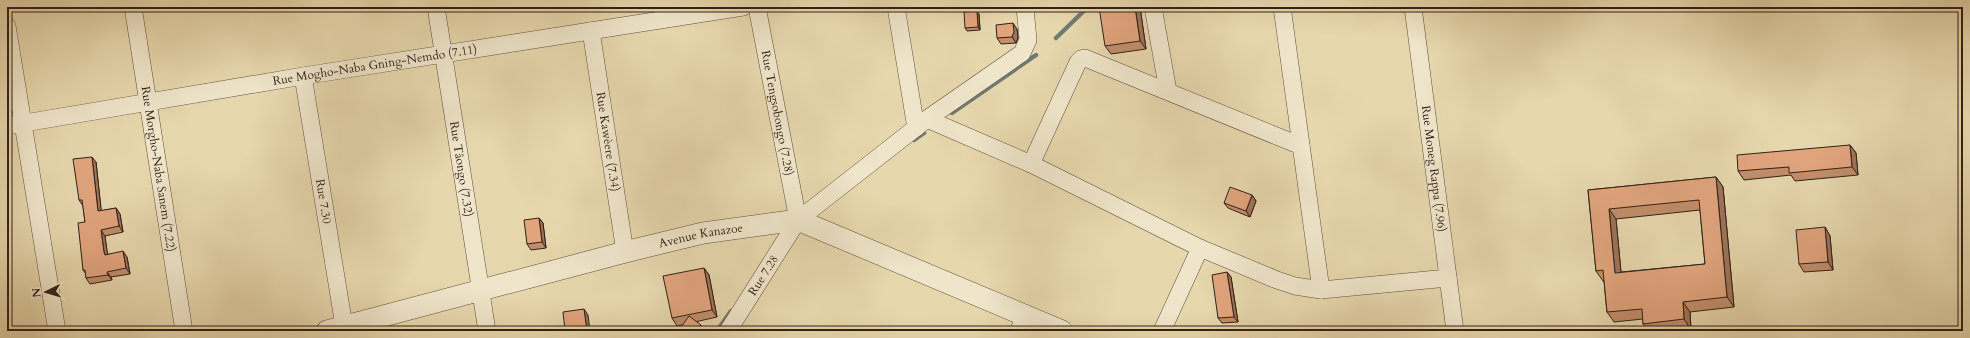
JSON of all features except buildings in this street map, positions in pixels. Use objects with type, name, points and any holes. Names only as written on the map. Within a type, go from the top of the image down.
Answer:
[{"type":"street","name":"Rue Morgho-Naba Sanem (7.22)","points":[[133,7],[184,331]]},
{"type":"street","name":"Rue Tâongo (7.32)","points":[[436,7],[487,331]]},
{"type":"street","name":"Rue Mogho-Naba Gning-Nemdo (7.11)","points":[[15,125],[303,76],[743,7]]},
{"type":"street","name":"Rue Tengsobongo (7.28)","points":[[757,7],[798,220]]},
{"type":"street","points":[[896,7],[921,124],[1031,164],[1200,248],[1276,280],[1295,286],[1321,290],[1448,278]]},
{"type":"street","name":"Rue 7.28","points":[[728,331],[798,220],[921,124],[1022,53],[1028,40],[1026,7]]},
{"type":"street","points":[[1153,7],[1168,91]]},
{"type":"street","points":[[1282,7],[1321,290]]},
{"type":"street","name":"Rue Moneg Rappa (7.96)","points":[[1412,7],[1455,331]]},
{"type":"street","points":[[7,26],[15,125],[57,331]]},
{"type":"street","name":"Rue Kawèere (7.34)","points":[[591,31],[625,252]]},
{"type":"street","points":[[1031,164],[1081,58],[1088,58],[1301,146]]},
{"type":"street","name":"Rue 7.30","points":[[303,76],[336,329]]},
{"type":"street","name":"Avenue Kanazoe","points":[[336,329],[625,252],[703,234],[798,220]]},
{"type":"street","points":[[798,220],[1022,323],[1062,331]]},
{"type":"street","points":[[1162,331],[1200,248]]},
{"type":"waterway","points":[[1056,38],[1088,7]]},
{"type":"waterway","points":[[952,113],[1036,55]]},
{"type":"waterway","points":[[914,140],[924,133]]},
{"type":"waterway","points":[[717,331],[731,311]]}]
